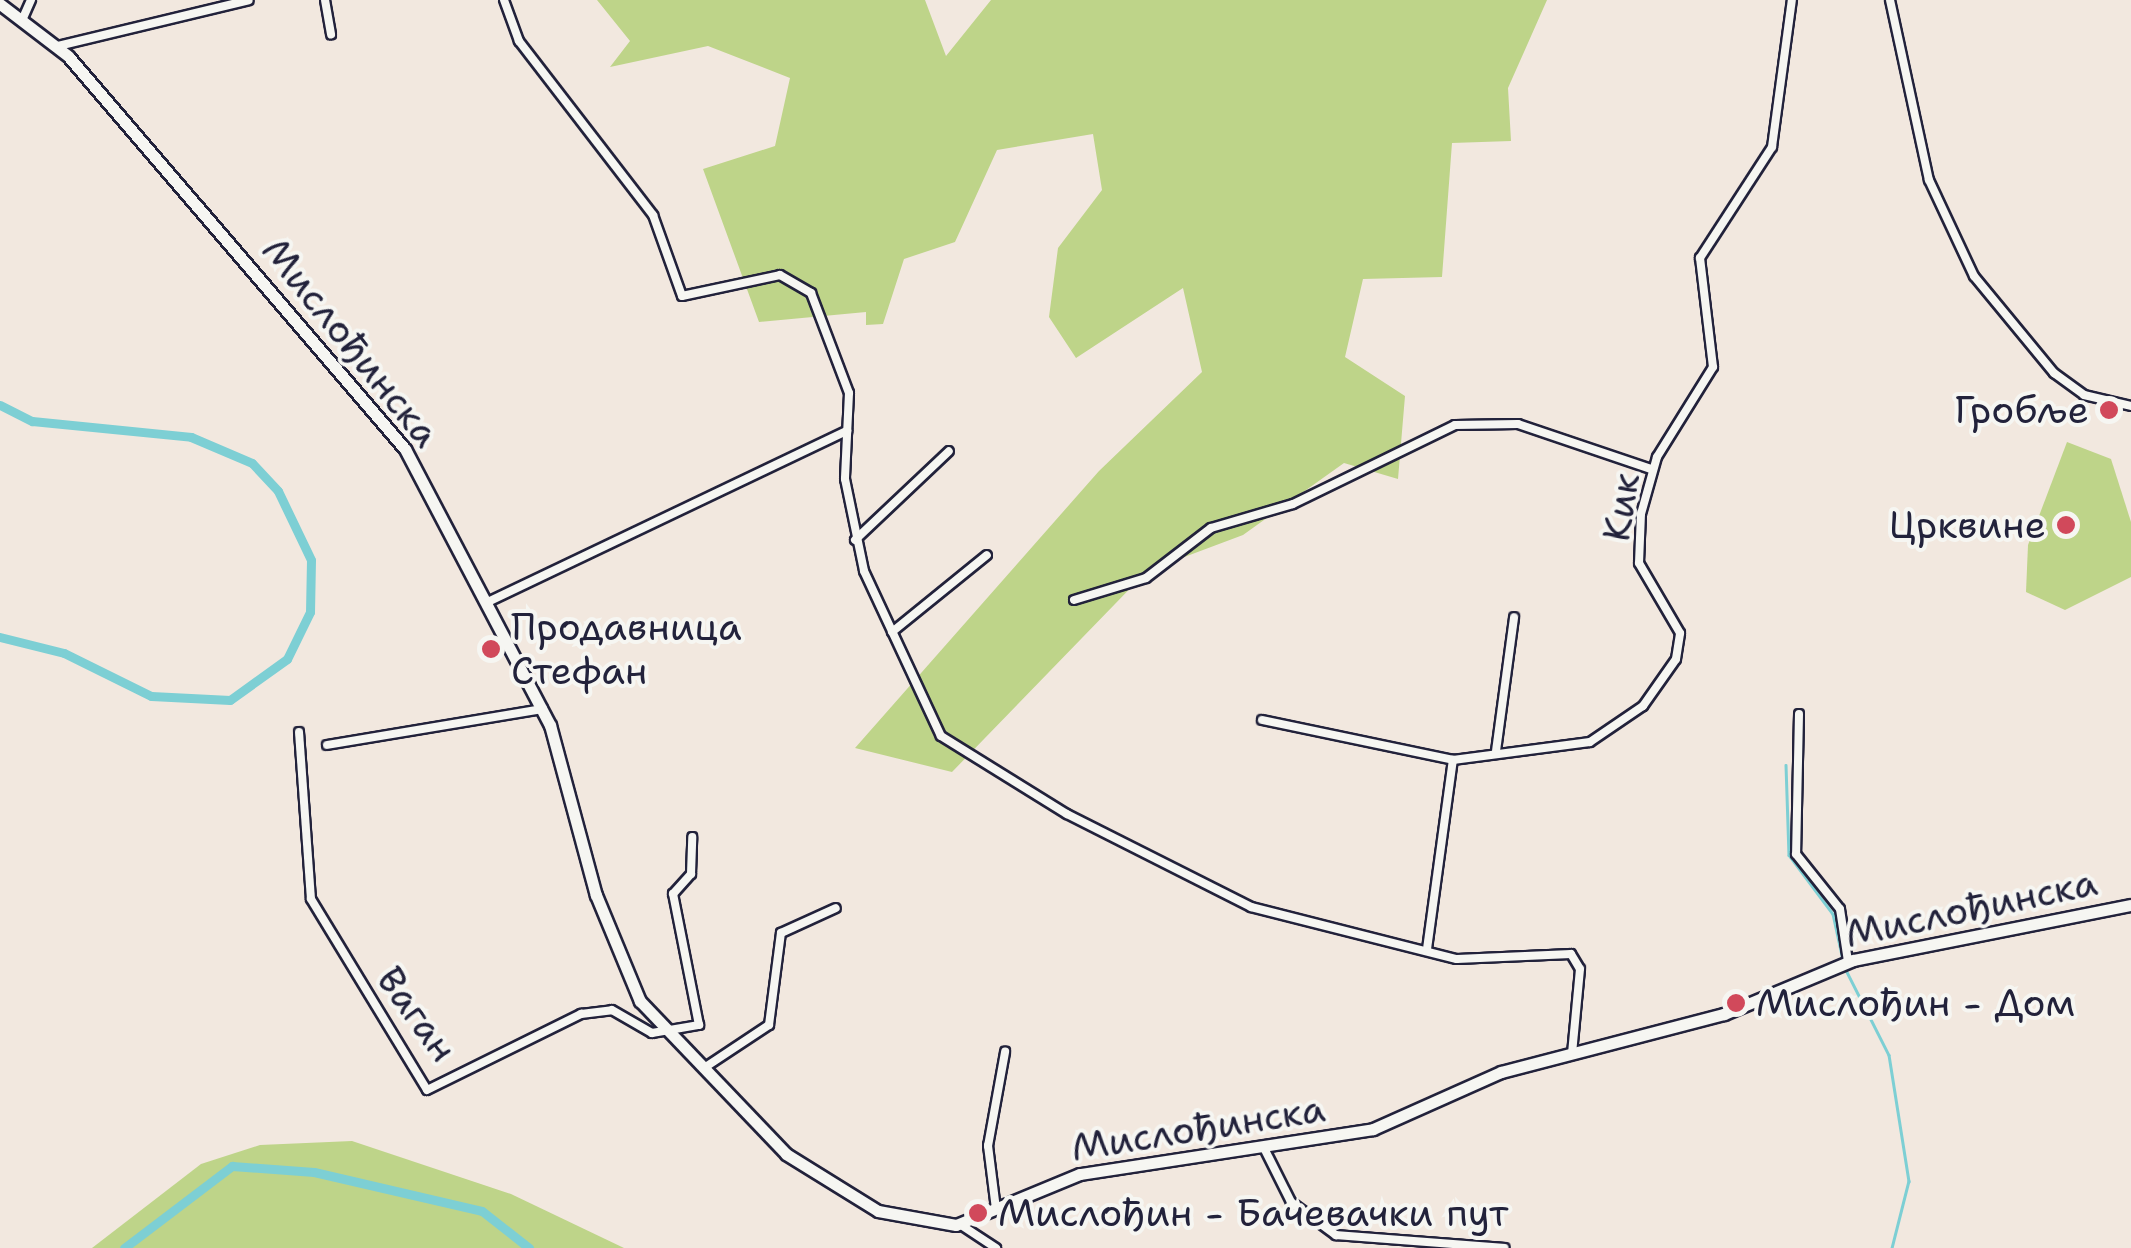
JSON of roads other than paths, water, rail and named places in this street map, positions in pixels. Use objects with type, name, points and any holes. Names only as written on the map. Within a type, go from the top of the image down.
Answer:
[{"type":"main road","name":"Мислођинска","points":[[0,4],[58,46],[388,426],[488,602],[543,709],[604,920],[631,987],[700,1071],[786,1154],[859,1202],[918,1224],[961,1224],[998,1213],[1086,1172],[1264,1148],[1384,1126],[1490,1076],[1741,1008],[1848,961],[2131,905]]},
{"type":"street","points":[[23,18],[30,0]]},
{"type":"street","points":[[198,12],[201,0]]},
{"type":"street","points":[[58,46],[249,0]]},
{"type":"street","points":[[324,0],[331,34]]},
{"type":"street","points":[[504,0],[519,41],[653,215],[682,296],[780,275],[804,283],[848,384],[847,431],[855,540],[892,632],[921,679],[934,726],[974,760],[1236,901],[1457,960],[1574,956],[1572,1054]]},
{"type":"street","name":"Кик","points":[[1453,760],[1496,750],[1571,748],[1604,735],[1643,706],[1676,660],[1680,633],[1638,552],[1651,470],[1712,368],[1700,258],[1772,147],[1792,0]]},
{"type":"street","points":[[1890,0],[1928,180],[1974,276],[2054,373],[2084,395],[2131,406]]},
{"type":"street","points":[[1074,600],[1146,578],[1211,528],[1293,504],[1455,425],[1498,419],[1651,470]]},
{"type":"street","points":[[488,602],[847,431]]},
{"type":"street","points":[[855,540],[949,452]]},
{"type":"street","points":[[892,632],[987,556]]},
{"type":"street","points":[[1496,750],[1514,617]]},
{"type":"street","points":[[327,744],[543,709]]},
{"type":"street","points":[[1799,714],[1796,854],[1840,910],[1848,961]]},
{"type":"street","points":[[1262,720],[1453,760],[1427,949]]},
{"type":"street","name":"Ваган","points":[[299,732],[312,899],[427,1090],[581,1014],[612,1010],[666,1033]]},
{"type":"street","points":[[666,1033],[699,1025],[673,894],[691,874],[692,837]]},
{"type":"street","points":[[700,1071],[769,1025],[781,932],[836,908]]},
{"type":"street","points":[[998,1213],[988,1146],[1005,1052]]},
{"type":"street","points":[[1264,1148],[1292,1202],[1336,1235],[1504,1248]]},
{"type":"street","points":[[961,1224],[996,1248]]},
{"type":"waterway","points":[[0,405],[32,421],[191,437],[252,463],[278,491],[311,560],[310,612],[287,659],[230,700],[151,696],[64,653],[0,637]]},
{"type":"waterway","points":[[1786,765],[1789,855],[1833,914],[1843,960]]},
{"type":"waterway","points":[[1846,970],[1889,1055],[1909,1181],[1892,1248]]},
{"type":"waterway","points":[[124,1248],[232,1166],[314,1172],[482,1211],[529,1248]]},
{"type":"place","name":"Гробље","points":[[2109,410]]},
{"type":"place","name":"Црквине","points":[[2066,525]]},
{"type":"place","name":"Продавница Стефан","points":[[491,649]]},
{"type":"place","name":"Мислођин - Дом","points":[[1736,1003]]},
{"type":"place","name":"Мислођин - Бачевачки пут","points":[[978,1213]]}]
